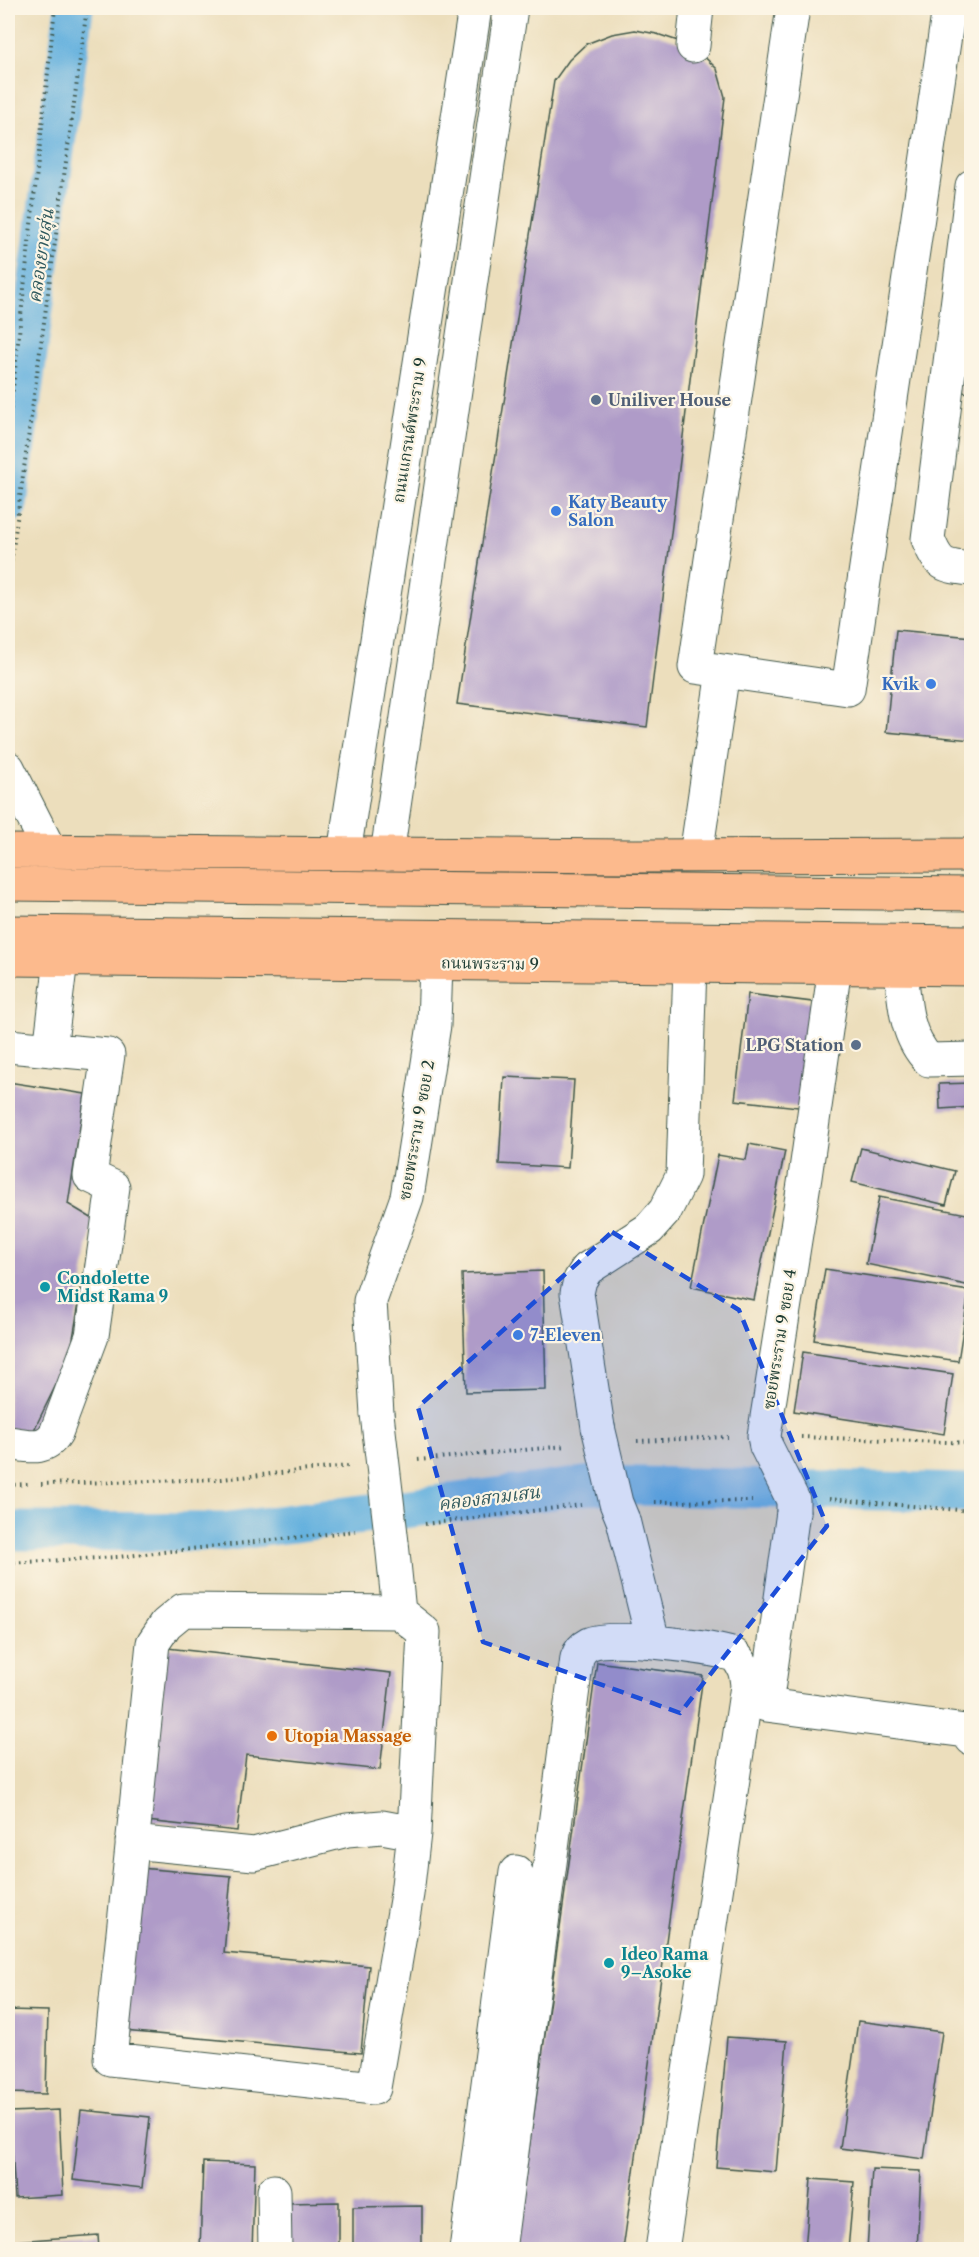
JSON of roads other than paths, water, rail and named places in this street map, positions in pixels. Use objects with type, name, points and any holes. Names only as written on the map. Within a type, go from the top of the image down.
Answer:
[{"type":"main road","points":[[11,851],[972,855]]},
{"type":"main road","points":[[8,884],[972,894]]},
{"type":"main road","name":"ถนนพระราม 9","points":[[8,932],[972,942]]},
{"type":"main road","name":"ถนนพระราม 9","points":[[8,959],[972,969]]},
{"type":"street","name":"ถนนแกรนด์พระราม 9","points":[[344,853],[475,8]]},
{"type":"street","points":[[387,854],[511,8]]},
{"type":"street","points":[[693,46],[697,8]]},
{"type":"street","points":[[793,8],[695,667],[848,689],[949,8]]},
{"type":"street","points":[[972,186],[958,400],[928,539],[935,558],[949,566],[972,569]]},
{"type":"street","points":[[696,855],[723,671]]},
{"type":"street","points":[[8,769],[50,851]]},
{"type":"street","points":[[50,1050],[61,960]]},
{"type":"street","name":"ซอยพระราม 9 ซอย 2","points":[[399,1612],[377,1414],[370,1300],[407,1197],[434,1025],[436,963]]},
{"type":"street","points":[[653,1641],[598,1427],[577,1293],[580,1280],[587,1269],[649,1229],[665,1211],[683,1175],[690,966]]},
{"type":"street","name":"ซอยพระราม 9 ซอย 4","points":[[834,967],[805,1177],[764,1436],[781,1442],[794,1500],[766,1705],[966,1731],[972,1739]]},
{"type":"street","points":[[902,967],[908,1021],[920,1051],[929,1060],[972,1059]]},
{"type":"street","points":[[8,1047],[108,1055],[90,1176],[113,1187],[92,1336],[56,1433],[50,1442],[39,1446],[8,1443]]},
{"type":"street","points":[[183,1610],[399,1612],[424,1632],[414,1833],[407,1894],[374,2088],[110,2059],[153,1643],[166,1624],[183,1610]]},
{"type":"street","points":[[499,2250],[577,1658],[583,1648],[596,1642],[653,1641],[734,1655],[745,1668],[747,1686],[662,2250]]},
{"type":"street","points":[[132,1842],[254,1854],[347,1830],[382,1827],[414,1833]]},
{"type":"street","points":[[466,2250],[516,1872]]},
{"type":"street","points":[[274,2191],[275,2250]]},
{"type":"waterway","name":"คลองยายสุ่น","points":[[8,504],[74,8]]},
{"type":"waterway","name":"คลองสามเสน","points":[[8,1531],[222,1532],[592,1485],[972,1493]]},
{"type":"place","name":"Uniliver House","points":[[596,400]]},
{"type":"place","name":"Katy Beauty Salon","points":[[556,511]]},
{"type":"place","name":"Kvik","points":[[931,684]]},
{"type":"place","name":"LPG Station","points":[[856,1045]]},
{"type":"place","name":"Condolette Midst Rama 9","points":[[45,1287]]},
{"type":"place","name":"7-Eleven","points":[[518,1335]]},
{"type":"place","name":"Utopia Massage","points":[[272,1736]]},
{"type":"place","name":"Ideo Rama 9–Asoke","points":[[609,1963]]}]
